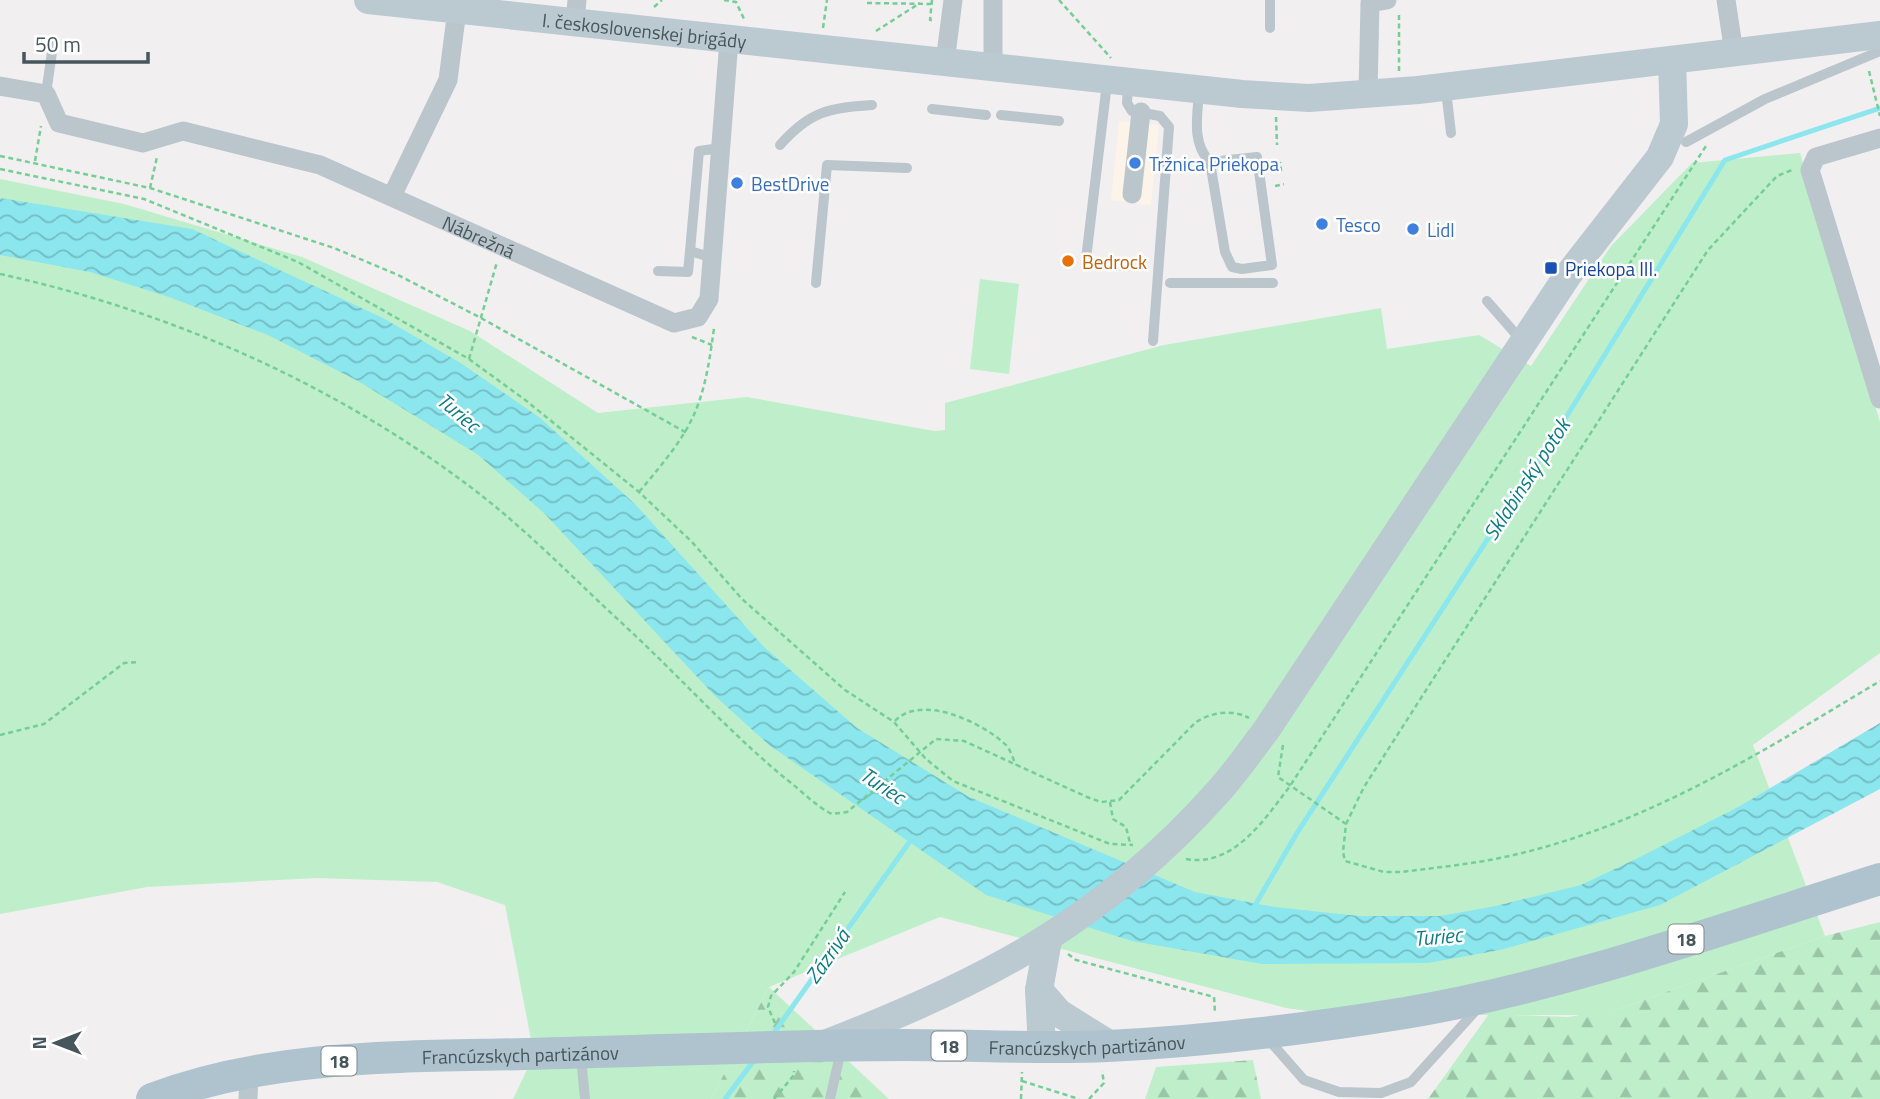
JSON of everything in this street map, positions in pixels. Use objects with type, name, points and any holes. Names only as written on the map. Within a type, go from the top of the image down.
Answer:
[{"type":"main road","name":"Francúzskych partizánov","points":[[152,1099],[201,1084],[248,1086],[309,1063],[372,1059],[817,1046],[1032,1057],[1106,1055],[1407,1013],[1628,957],[1880,879]]},
{"type":"street","name":"I. československej brigády","points":[[368,0],[576,11],[729,40],[945,62],[1118,75],[1199,89],[1309,98],[1445,86],[1880,35]]},
{"type":"street","points":[[945,62],[953,0]]},
{"type":"street","points":[[993,0],[993,66]]},
{"type":"street","points":[[1726,0],[1734,52]]},
{"type":"street","points":[[1368,94],[1370,3],[1393,6]]},
{"type":"street","points":[[393,196],[448,80],[476,7]]},
{"type":"street","points":[[709,299],[729,40]]},
{"type":"street","points":[[817,1046],[949,993],[1059,938],[1153,858],[1220,790],[1267,729],[1568,275],[1661,156],[1674,124],[1672,60]]},
{"type":"street","points":[[0,86],[46,94]]},
{"type":"street","name":"Nábrežná","points":[[46,94],[59,123],[143,143],[183,131],[320,165],[674,323],[698,317],[709,299]]},
{"type":"street","points":[[1132,194],[1141,112]]},
{"type":"street","points":[[1880,138],[1813,164],[1877,377],[1880,399]]},
{"type":"street","points":[[1032,1057],[1039,990],[1059,938]]},
{"type":"street","points":[[1039,990],[1059,1013],[1106,1055]]},
{"type":"lane","points":[[1270,0],[1270,28]]},
{"type":"lane","points":[[46,94],[53,45]]},
{"type":"lane","points":[[1686,142],[1765,99],[1880,51]]},
{"type":"lane","points":[[1118,75],[1132,111],[1160,116],[1169,127],[1153,341]]},
{"type":"lane","points":[[1086,259],[1118,75]]},
{"type":"lane","points":[[1445,86],[1451,133]]},
{"type":"lane","points":[[1199,89],[1196,131],[1202,154],[1210,162],[1225,252],[1235,284]]},
{"type":"lane","points":[[780,145],[806,119],[823,111],[872,105]]},
{"type":"lane","points":[[932,109],[986,116]]},
{"type":"lane","points":[[1002,116],[1059,121]]},
{"type":"lane","points":[[658,271],[688,272],[699,151],[721,148]]},
{"type":"lane","points":[[1210,162],[1257,157],[1272,265],[1242,269],[1231,267]]},
{"type":"lane","points":[[816,283],[827,165],[907,168]]},
{"type":"lane","points":[[690,251],[713,258]]},
{"type":"lane","points":[[1170,283],[1273,283]]},
{"type":"lane","points":[[1487,301],[1524,343]]},
{"type":"lane","points":[[1264,1033],[1304,1080],[1339,1092],[1381,1093],[1411,1082],[1436,1058],[1490,994]]},
{"type":"lane","points":[[817,1046],[830,1099]]},
{"type":"lane","points":[[581,1053],[585,1099]]},
{"type":"path","points":[[658,3],[662,0]]},
{"type":"path","points":[[724,0],[733,1],[741,13]]},
{"type":"path","points":[[822,31],[827,0]]},
{"type":"path","points":[[1059,0],[1118,75]]},
{"type":"path","points":[[867,3],[931,4]]},
{"type":"path","points":[[866,37],[920,4]]},
{"type":"path","points":[[1393,6],[1399,78]]},
{"type":"path","points":[[1869,71],[1880,116]]},
{"type":"path","points":[[1275,112],[1278,145]]},
{"type":"path","points":[[35,161],[41,130]]},
{"type":"path","points":[[150,188],[161,138]]},
{"type":"path","points":[[1182,858],[1204,862],[1252,836],[1290,786],[1705,150],[1708,139]]},
{"type":"path","points":[[0,156],[35,161],[150,188],[334,248],[398,275],[481,318],[687,433]]},
{"type":"path","points":[[1813,164],[1776,176],[1708,250],[1364,787],[1346,824],[1343,852],[1345,861],[1384,872],[1424,869],[1521,854],[1650,810],[1729,772],[1880,681]]},
{"type":"path","points":[[0,169],[144,199],[298,262],[386,309],[469,359],[524,399],[639,492],[692,542],[742,599],[845,690],[894,722],[926,759],[953,781],[1110,844],[1130,844],[1126,827],[1113,819],[1110,802]]},
{"type":"path","points":[[1272,186],[1284,184]]},
{"type":"path","points":[[0,274],[113,302],[200,335],[335,401],[426,455],[501,511],[758,755],[832,814],[847,811],[936,739],[952,738],[1087,797],[1110,802],[1127,795],[1184,732],[1204,716],[1227,712],[1258,722]]},
{"type":"path","points":[[469,359],[493,274]]},
{"type":"path","points":[[639,492],[687,433],[708,380],[717,302],[709,299]]},
{"type":"path","points":[[0,735],[44,724],[124,663],[138,662]]},
{"type":"path","points":[[894,722],[900,715],[921,708],[950,714],[996,737],[1009,748],[1016,765]]},
{"type":"path","points":[[1281,738],[1283,748],[1277,774],[1300,794],[1346,824]]},
{"type":"path","points":[[774,1099],[817,1046],[791,1029],[776,1023],[770,1016],[771,996],[794,972],[845,892]]},
{"type":"path","points":[[1059,938],[1068,955],[1076,960],[1214,998],[1215,1020]]},
{"type":"path","points":[[1089,1099],[1104,1083],[1106,1055]]},
{"type":"path","points":[[1021,1099],[1022,1081],[1032,1057]]},
{"type":"path","points":[[1022,1081],[1079,1099]]},
{"type":"shaded area","name":"Tržnica Priekopa","points":[[1119,121],[1159,125],[1151,205],[1111,200]]},
{"type":"green space","points":[[1800,153],[1880,422],[1880,653],[1753,745],[1825,936],[1618,1009],[1589,1015],[1335,1015],[1286,1008],[940,917],[769,987],[711,1099],[513,1099],[534,1055],[505,905],[437,882],[317,878],[147,887],[0,914],[0,179],[124,204],[302,257],[470,331],[598,413],[747,397],[934,431],[945,430],[945,403],[1164,345],[1381,308],[1387,349],[1479,335],[1531,366],[1611,246],[1692,163]]},
{"type":"green space","points":[[980,279],[1019,284],[1009,374],[970,369]]},
{"type":"green space","points":[[1880,922],[1880,1099],[1428,1099],[1489,1014],[1568,1017],[1618,1009],[1825,936]]},
{"type":"green space","points":[[769,987],[889,1099],[711,1099]]},
{"type":"green space","points":[[1253,1060],[1261,1099],[1145,1099],[1156,1067]]},
{"type":"water","name":"Turiec","points":[[0,198],[192,229],[383,318],[459,362],[539,417],[635,504],[764,647],[857,728],[969,797],[1195,892],[1275,907],[1359,916],[1440,916],[1496,906],[1581,885],[1642,856],[1740,806],[1880,723],[1880,789],[1660,905],[1500,950],[1428,963],[1262,964],[1132,941],[986,895],[769,745],[714,695],[544,513],[477,454],[358,381],[268,335],[169,297],[90,272],[0,255]]},
{"type":"waterway","name":"Sklabinský potok","points":[[1254,907],[1297,833],[1557,432],[1725,160],[1880,108]]},
{"type":"waterway","name":"Zázrivá","points":[[773,1034],[913,837]]},
{"type":"waterway","name":"Zázrivá","points":[[725,1099],[755,1059]]},
{"type":"place","name":"Tržnica Priekopa","points":[[1135,163]]},
{"type":"place","name":"BestDrive","points":[[737,183]]},
{"type":"place","name":"Tesco","points":[[1322,224]]},
{"type":"place","name":"Lidl","points":[[1413,229]]},
{"type":"place","name":"Bedrock","points":[[1068,261]]},
{"type":"place","name":"Priekopa III.","points":[[1551,268]]}]
